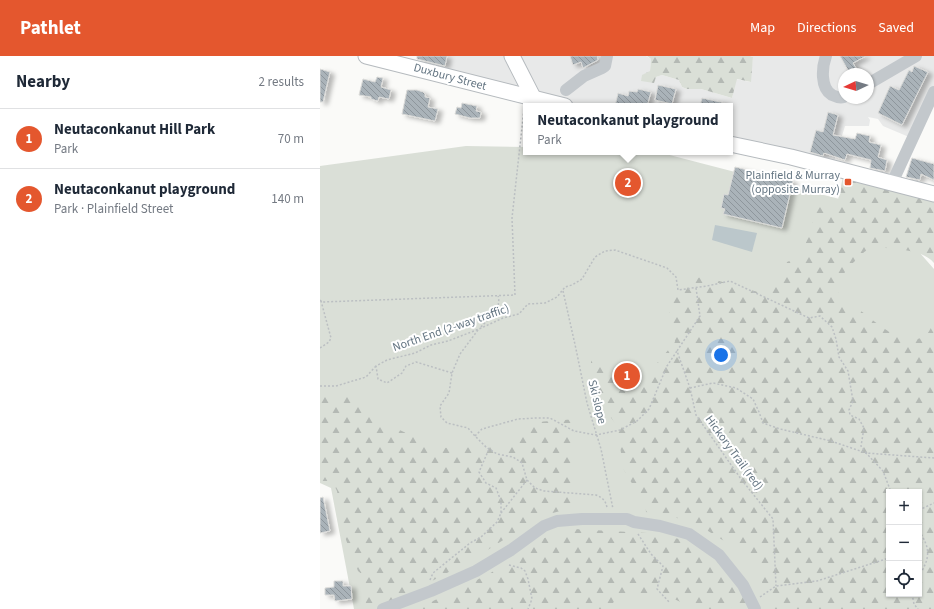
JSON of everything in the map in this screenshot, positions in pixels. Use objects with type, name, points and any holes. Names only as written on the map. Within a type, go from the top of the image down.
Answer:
[{"type":"main road","name":"Duxbury Street","points":[[366,56],[529,102],[538,103]]},
{"type":"main road","points":[[512,56],[529,102]]},
{"type":"main road","points":[[733,145],[791,157],[934,194]]},
{"type":"street","points":[[566,90],[584,76],[602,68],[607,61],[607,56]]},
{"type":"street","points":[[826,56],[823,70],[824,85],[829,93],[838,97]]},
{"type":"street","points":[[874,80],[916,56]]},
{"type":"street","points":[[892,183],[934,92]]},
{"type":"street","points":[[383,609],[431,591],[489,565],[544,526],[556,521],[582,519],[627,519],[634,522],[660,526],[689,534],[719,555],[743,585],[753,606]]},
{"type":"path","points":[[320,348],[329,342],[331,338],[321,301],[515,295],[512,218],[523,143]]},
{"type":"path","name":"North End (2-way traffic)","points":[[452,373],[416,362],[406,366],[402,373],[387,382],[378,379],[376,366],[387,360],[415,353],[431,345],[448,341],[503,318],[519,314],[528,304],[545,303],[557,297],[565,287],[572,286],[582,279],[595,257],[605,251],[615,250],[667,268],[676,277],[678,290],[696,288]]},
{"type":"path","points":[[475,436],[482,429],[518,419],[550,418],[574,431],[596,435],[620,430],[637,421],[649,409],[667,366],[700,316],[696,288],[730,281],[809,318],[820,316],[832,327],[839,357],[848,371],[853,401],[849,410],[850,416],[859,418],[864,428],[861,446],[883,471],[890,489]]},
{"type":"path","name":"Ski slope","points":[[563,290],[587,403],[601,449],[615,519]]},
{"type":"path","points":[[498,296],[500,301],[498,307],[460,354],[452,373],[449,393],[440,406],[441,417],[447,423],[468,428],[489,449],[497,454],[513,457],[522,463],[527,480],[535,488],[544,491],[596,495],[604,499],[606,508]]},
{"type":"path","name":"Hickory Trail (red)","points":[[676,352],[690,388],[696,415],[741,479],[773,519],[776,586]]},
{"type":"path","points":[[320,386],[336,386],[366,377],[376,366]]},
{"type":"path","points":[[690,388],[713,383],[736,388],[753,400],[763,423],[780,429],[831,441],[866,453],[934,458]]},
{"type":"path","points":[[489,449],[479,472],[486,483],[496,488],[501,501],[501,513]]},
{"type":"path","points":[[431,591],[428,584],[433,573],[470,543],[491,529],[497,522],[501,513],[527,480]]},
{"type":"path","points":[[922,509],[934,503]]},
{"type":"path","points":[[634,522],[638,534],[651,554],[663,566],[656,589],[670,603]]},
{"type":"path","points":[[922,537],[928,549],[927,563],[922,571]]},
{"type":"path","points":[[753,606],[776,586],[817,580],[886,559]]},
{"type":"path","points":[[489,565],[510,565],[521,568],[525,572],[532,599],[528,609]]},
{"type":"path","points":[[913,597],[914,604],[918,609]]},
{"type":"shaded area","points":[[426,56],[646,56],[651,59],[650,71],[656,77],[662,75],[679,80],[682,87],[687,89],[701,89],[732,98],[736,79],[750,82],[753,57],[750,56],[934,56],[934,89],[909,137],[883,126],[878,119],[868,117],[870,120],[869,126],[845,126],[832,168],[733,145],[733,103],[557,103],[423,68]]},
{"type":"shaded area","points":[[715,225],[757,233],[752,252],[712,240]]},
{"type":"green space","points":[[647,56],[750,56],[753,57],[751,82],[737,79],[732,98],[701,89],[687,89],[682,87],[679,80],[662,75],[656,77],[654,83],[641,81],[642,75],[650,71],[651,59]]},
{"type":"green space","points":[[466,146],[523,147],[523,155],[670,155],[882,210],[934,269],[934,609],[354,609],[331,488],[320,483],[320,166]]},
{"type":"green space","points":[[844,172],[934,194],[934,263],[924,255],[912,251],[880,247],[868,249],[848,268],[842,276],[838,290],[842,301],[861,311],[883,328],[901,338],[910,340],[919,339],[928,333],[934,321],[934,609],[772,609],[757,569],[737,549],[692,521],[646,512],[645,498],[631,482],[624,470],[616,424],[604,409],[593,408],[591,397],[591,360],[623,372],[647,375],[675,342],[670,321],[668,300],[694,278],[705,277],[758,292],[781,284],[787,262],[801,256],[811,229],[817,200],[831,209],[836,209]]},
{"type":"green space","points":[[321,391],[354,398],[387,424],[425,442],[433,448],[481,447],[508,443],[529,425],[537,422],[577,419],[569,450],[574,488],[571,498],[572,508],[541,516],[475,558],[402,597],[376,606],[365,607],[367,589],[364,576],[358,571],[343,532],[337,491],[333,483],[328,481],[320,481]]},
{"type":"green space","points":[[574,529],[647,533],[685,540],[725,565],[749,605],[716,609],[695,609],[668,596],[645,594],[617,598],[608,609],[420,609],[433,601],[489,574],[544,538]]},
{"type":"building","points":[[417,56],[447,56],[445,66],[417,59]]},
{"type":"building","points":[[570,56],[597,56],[598,60],[583,68],[581,62],[573,65]]},
{"type":"building","points":[[840,56],[866,56],[853,63],[856,68],[847,68]]},
{"type":"building","points":[[914,66],[928,72],[902,125],[878,113],[890,86],[899,90],[909,70],[912,72]]},
{"type":"building","points":[[320,69],[330,72],[323,102],[320,102]]},
{"type":"building","points":[[377,77],[383,78],[381,87],[391,90],[389,99],[379,97],[378,101],[371,99],[371,97],[359,95],[363,79],[375,82]]},
{"type":"building","points":[[658,85],[676,89],[672,103],[655,100]]},
{"type":"building","points":[[638,89],[651,92],[648,103],[616,103],[618,93],[628,96],[629,91],[637,92]]},
{"type":"building","points":[[407,90],[417,90],[423,92],[425,97],[430,98],[428,107],[438,109],[435,121],[402,114]]},
{"type":"building","points":[[702,98],[725,103],[701,103]]},
{"type":"building","points":[[462,103],[477,106],[476,111],[481,112],[480,118],[470,118],[455,114],[457,107],[461,108]]},
{"type":"building","points":[[828,112],[838,115],[833,135],[855,139],[857,133],[870,136],[869,142],[881,145],[878,157],[887,160],[885,171],[870,168],[871,160],[847,154],[845,160],[824,153],[823,156],[810,152],[816,130],[823,132]]},
{"type":"building","points":[[912,158],[934,164],[934,180],[921,174],[920,180],[906,177]]},
{"type":"building","points":[[735,167],[793,181],[782,228],[723,214],[725,209],[721,208],[724,194],[728,195]]},
{"type":"building","points":[[323,497],[330,531],[320,533],[320,498]]},
{"type":"building","points":[[334,581],[343,581],[343,586],[351,586],[352,599],[335,601],[334,595],[325,595],[325,588],[334,587]]},
{"type":"place","name":"Plainfield & Murray (opposite Murray)","points":[[848,182]]},
{"type":"place","name":"Neutaconkanut playground","points":[[628,183]]},
{"type":"place","name":"Neutaconkanut Hill Park","points":[[627,376]]}]
